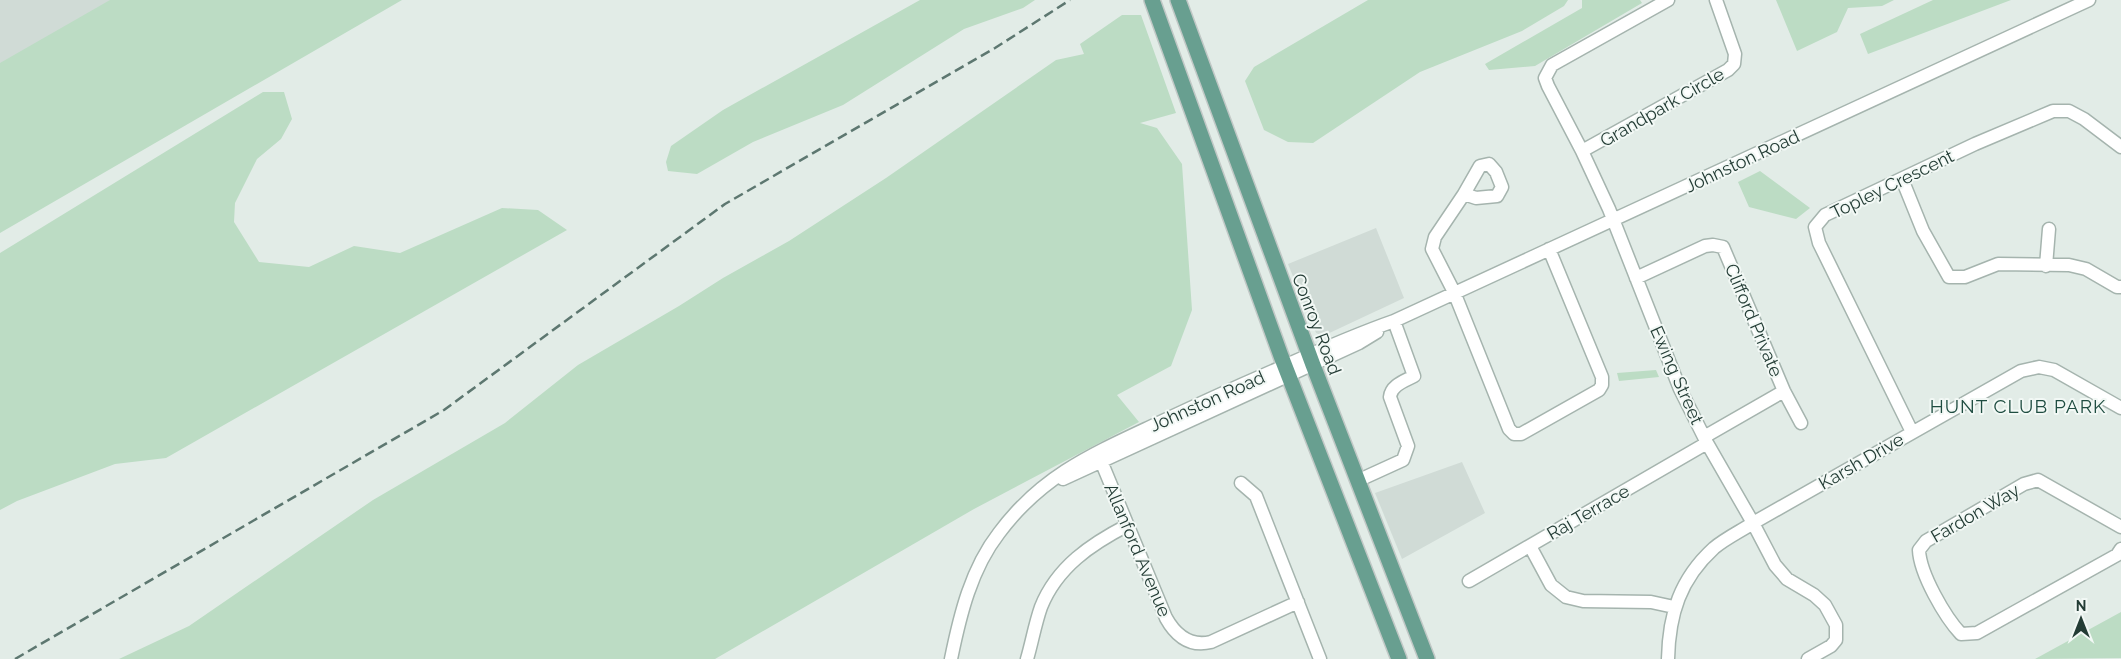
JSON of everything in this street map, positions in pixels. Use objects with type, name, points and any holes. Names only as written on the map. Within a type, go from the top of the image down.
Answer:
[{"type":"main road","points":[[1152,0],[1287,370],[1399,659]]},
{"type":"main road","name":"Conroy Road","points":[[1178,0],[1372,522],[1427,659]]},
{"type":"main road","points":[[1349,531],[1372,522]]},
{"type":"street","name":"Grandpark Circle","points":[[1614,220],[1545,78],[1552,65],[1668,0]]},
{"type":"street","name":"Grandpark Circle","points":[[1582,151],[1728,70],[1734,64],[1735,54],[1716,0]]},
{"type":"street","name":"Johnston Road","points":[[951,659],[964,601],[981,564],[998,534],[1031,498],[1099,457],[1287,370],[1359,343],[1394,321],[1454,292],[2089,0]]},
{"type":"street","name":"Topley Crescent","points":[[1912,432],[1819,243],[1815,227],[1826,215],[1975,144],[2053,111],[2069,111],[2084,119],[2121,147]]},
{"type":"street","points":[[1902,179],[1923,231],[1949,277],[1965,277],[1998,264],[2070,265],[2086,269],[2117,287],[2121,287]]},
{"type":"street","points":[[1464,194],[1435,237],[1432,249],[1454,292],[1509,429],[1514,434],[1520,434],[1599,390],[1602,385],[1602,377],[1549,249]]},
{"type":"street","name":"Ewing Street","points":[[1614,220],[1680,389],[1706,440],[1776,566],[1786,579],[1814,595],[1825,605],[1836,625],[1836,640],[1831,646],[1808,659]]},
{"type":"street","points":[[2046,266],[2050,229]]},
{"type":"street","name":"Clifford Private","points":[[1636,278],[1705,246],[1723,247],[1784,390],[1801,423]]},
{"type":"street","points":[[1357,481],[1403,460],[1408,452],[1408,446],[1390,397],[1391,391],[1395,387],[1414,376],[1394,321]]},
{"type":"street","name":"Karsh Drive","points":[[1668,659],[1669,635],[1674,607],[1686,581],[1704,558],[1716,547],[1753,523],[2021,371],[2039,368],[2054,370],[2121,408]]},
{"type":"street","name":"Raj Terrace","points":[[1469,581],[1706,440],[1784,390]]},
{"type":"street","name":"Allanford Avenue","points":[[1099,457],[1166,618],[1172,628],[1190,642],[1200,645],[1211,642],[1298,602]]},
{"type":"street","name":"Fardon Way","points":[[2121,527],[2038,480],[2024,484],[1926,541],[1918,550],[1920,563],[1950,622],[1961,634],[1977,633],[2117,555],[2121,549]]},
{"type":"street","points":[[1241,483],[1256,496],[1320,659]]},
{"type":"street","points":[[1027,659],[1041,607],[1057,579],[1082,552],[1105,536],[1128,525]]},
{"type":"street","points":[[1530,546],[1551,586],[1566,597],[1582,601],[1651,602],[1674,607]]},
{"type":"shaded area","points":[[0,0],[117,0],[0,68]]},
{"type":"shaded area","points":[[1376,228],[1404,298],[1323,336],[1316,333],[1288,264]]},
{"type":"shaded area","points":[[1462,462],[1485,513],[1402,559],[1375,493]]},
{"type":"green space","points":[[110,0],[402,0],[0,233],[0,63]]},
{"type":"green space","points":[[920,0],[1035,0],[1023,8],[964,29],[843,105],[753,142],[697,174],[668,171],[666,162],[671,146],[723,110]]},
{"type":"green space","points":[[1368,0],[1568,0],[1564,6],[1522,31],[1420,72],[1313,143],[1288,142],[1264,130],[1245,81],[1254,67]]},
{"type":"green space","points":[[1582,0],[1640,0],[1642,3],[1535,66],[1489,70],[1485,64],[1582,8]]},
{"type":"green space","points":[[1776,0],[1894,0],[1882,6],[1848,8],[1837,32],[1797,51]]},
{"type":"green space","points":[[1933,0],[2011,0],[1868,54],[1860,34]]},
{"type":"green space","points":[[1122,15],[1141,15],[1176,113],[1140,123],[1157,128],[1182,164],[1192,310],[1171,366],[1117,395],[1139,422],[974,509],[715,659],[119,659],[189,626],[373,500],[505,423],[578,365],[723,278],[789,241],[886,178],[1056,60],[1084,54],[1080,44]]},
{"type":"green space","points":[[263,92],[284,92],[292,119],[281,139],[257,159],[235,203],[234,222],[259,262],[309,267],[354,246],[400,253],[502,208],[538,210],[567,230],[166,458],[115,464],[17,501],[0,510],[0,253]]},
{"type":"green space","points":[[1760,171],[1810,208],[1796,219],[1749,207],[1738,182]]},
{"type":"green space","points":[[1656,370],[1659,377],[1619,381],[1617,373]]},
{"type":"green space","points":[[2121,612],[2121,658],[2035,659]]},
{"type":"railway","points":[[15,659],[444,410],[725,204],[995,48],[1070,0]]},
{"type":"district","name":"HUNT CLUB PARK","points":[[2018,406]]}]
